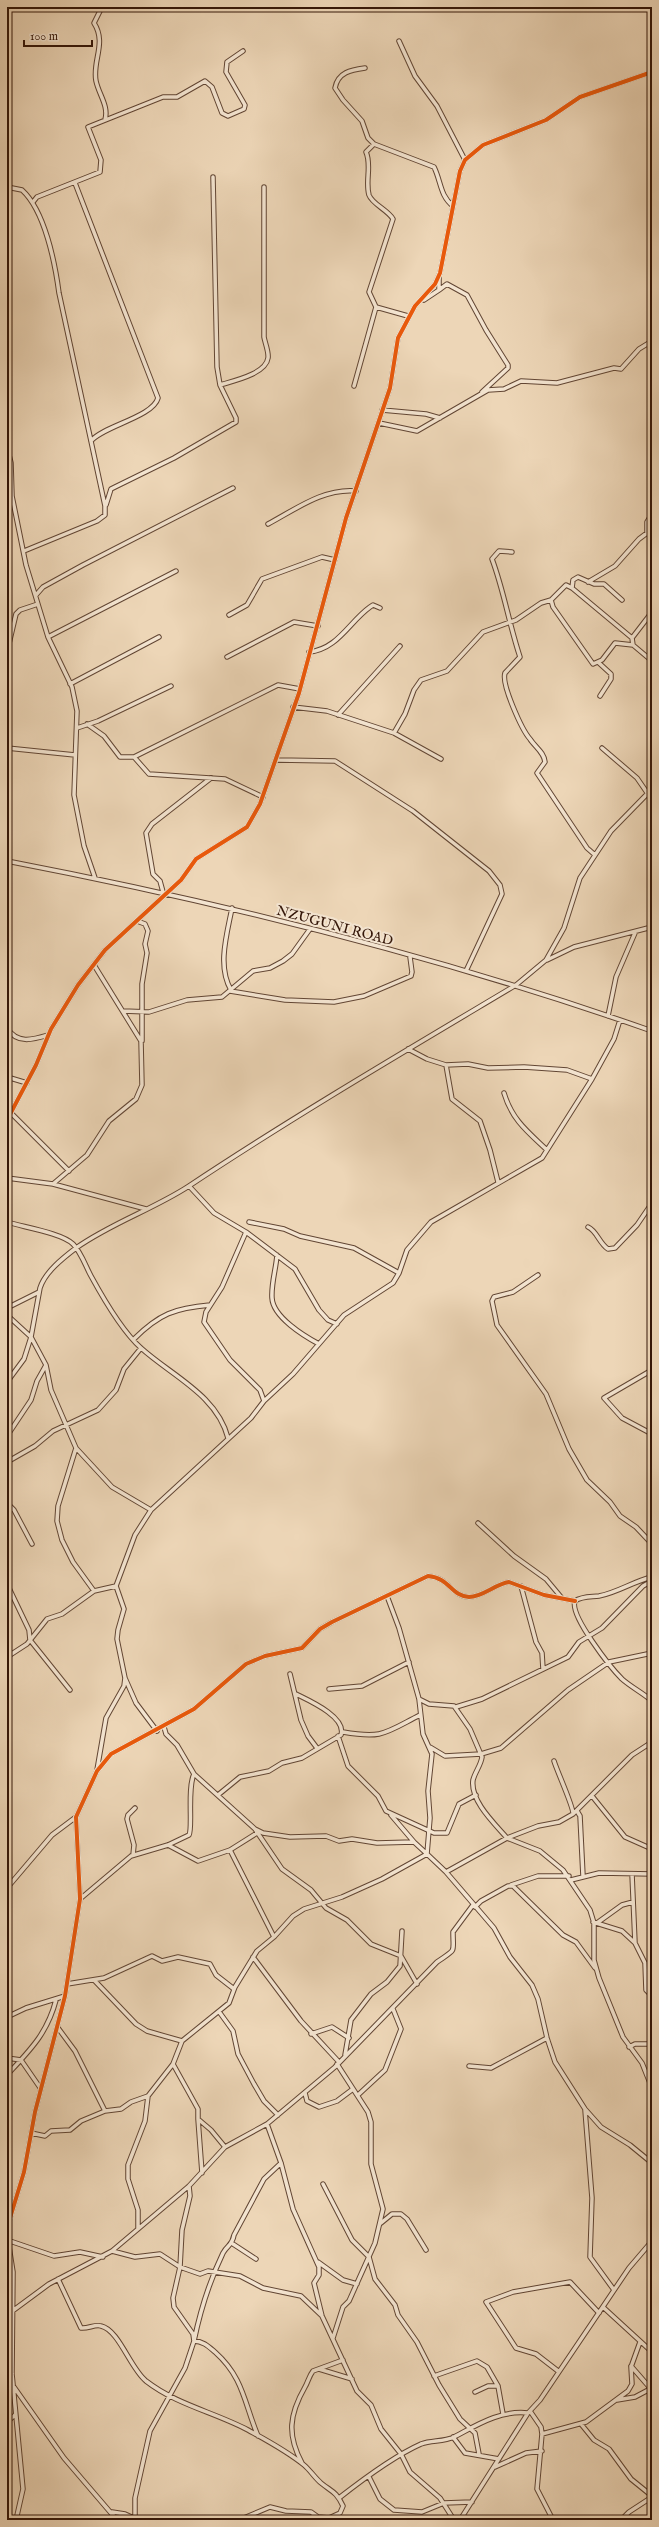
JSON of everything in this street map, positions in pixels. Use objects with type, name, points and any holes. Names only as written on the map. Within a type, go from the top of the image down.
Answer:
[{"type":"street","points":[[105,120],[107,112],[96,80],[100,40],[94,23],[101,9],[110,7]]},
{"type":"street","points":[[399,41],[415,76],[437,106],[465,160]]},
{"type":"street","points":[[32,202],[37,197],[100,172],[101,160],[88,127],[163,98],[177,97],[205,81],[212,87],[222,113],[228,116],[236,114],[244,109],[245,105],[226,72],[227,62],[243,51]]},
{"type":"street","points":[[365,68],[341,74],[336,80],[335,88],[343,100],[362,121],[368,138],[374,144],[434,167],[446,201],[453,206]]},
{"type":"street","points":[[439,290],[439,275],[460,171],[465,160],[483,145],[546,120],[567,103],[652,72]]},
{"type":"street","points":[[354,386],[376,307],[369,288],[393,218],[388,211],[369,195],[366,181],[368,157],[366,152],[374,144]]},
{"type":"street","points":[[105,506],[111,489],[174,458],[236,422],[236,418],[220,386],[217,367],[214,177]]},
{"type":"street","points":[[74,183],[158,398],[153,406],[121,425],[96,435],[91,441]]},
{"type":"street","points":[[7,187],[22,190],[32,202],[56,268],[105,506],[105,515],[97,521],[24,551]]},
{"type":"street","points":[[220,386],[258,371],[267,364],[268,357],[264,337],[264,187]]},
{"type":"street","points":[[7,1120],[12,1114],[27,1083],[48,1035],[78,985],[110,944],[137,921],[165,892],[181,880],[196,859],[247,827],[263,797],[277,760],[300,689],[346,518],[394,375],[398,338],[408,316],[435,284],[439,275]]},
{"type":"street","points":[[421,301],[447,284],[467,296],[508,365],[502,375],[492,382],[480,394]]},
{"type":"street","points":[[376,307],[408,316]]},
{"type":"street","points":[[379,423],[417,431],[488,390],[504,389],[521,382],[557,383],[614,368],[621,369],[640,349],[652,341]]},
{"type":"street","points":[[382,410],[426,414],[440,418]]},
{"type":"street","points":[[7,447],[11,463],[12,496],[26,565],[48,637],[70,684],[77,711],[73,789],[84,846],[95,878]]},
{"type":"street","points":[[36,595],[42,587],[233,488]]},
{"type":"street","points":[[268,524],[324,494],[342,489],[356,491]]},
{"type":"street","points":[[588,582],[615,566],[639,539],[647,533],[647,522],[652,514]]},
{"type":"street","points":[[512,552],[498,551],[492,559],[502,585],[508,623],[520,657],[505,673],[505,684],[529,739],[545,756],[546,762],[537,773],[588,848],[595,855]]},
{"type":"street","points":[[229,614],[247,605],[262,579],[322,557],[335,560]]},
{"type":"street","points":[[48,637],[176,572]]},
{"type":"street","points":[[572,588],[574,578],[578,577],[588,582],[604,584],[622,600]]},
{"type":"street","points":[[394,733],[405,714],[414,690],[421,680],[447,672],[479,635],[508,623],[541,603],[551,600],[566,585],[572,588],[632,638],[633,645]]},
{"type":"street","points":[[551,600],[553,606],[588,658],[594,664],[599,662],[615,643],[633,645],[652,661]]},
{"type":"street","points":[[7,652],[16,614],[20,610],[38,604]]},
{"type":"street","points":[[309,652],[325,648],[347,632],[373,605],[380,608]]},
{"type":"street","points":[[632,638],[652,612]]},
{"type":"street","points":[[227,657],[294,622],[318,626]]},
{"type":"street","points":[[70,684],[159,637]]},
{"type":"street","points":[[338,715],[400,646]]},
{"type":"street","points":[[599,662],[611,674],[611,679],[600,696]]},
{"type":"street","points":[[88,724],[104,736],[120,758],[134,757],[278,684],[300,689]]},
{"type":"street","points":[[77,728],[171,686]]},
{"type":"street","points":[[293,708],[327,711],[394,733],[441,759]]},
{"type":"street","points":[[7,748],[75,755]]},
{"type":"street","points":[[602,748],[637,778],[648,794]]},
{"type":"street","points":[[134,757],[149,774],[225,779],[263,797]]},
{"type":"street","points":[[277,760],[335,761],[413,811],[489,871],[500,885],[502,894],[466,971]]},
{"type":"street","points":[[165,892],[160,881],[153,874],[146,833],[152,824],[211,778]]},
{"type":"street","points":[[546,960],[564,928],[580,878],[613,828],[652,789]]},
{"type":"street","name":"NZUGUNI ROAD","points":[[7,861],[165,892],[232,908],[516,985],[652,1032]]},
{"type":"street","points":[[231,990],[225,975],[224,962],[232,908]]},
{"type":"street","points":[[53,1184],[86,1155],[109,1121],[138,1094],[142,1085],[142,984],[148,953],[146,944],[148,931],[145,924],[137,921]]},
{"type":"street","points":[[7,1382],[24,1359],[31,1337],[42,1280],[76,1248],[189,1186],[267,1134],[516,985],[546,960],[574,947],[635,933],[652,927]]},
{"type":"street","points":[[123,1011],[154,1011],[187,1000],[219,998],[253,971],[270,968],[283,961],[292,954],[310,929]]},
{"type":"street","points":[[608,1016],[616,977],[635,933]]},
{"type":"street","points":[[231,990],[285,1000],[320,1002],[353,1000],[411,976],[410,956]]},
{"type":"street","points":[[94,965],[142,1041]]},
{"type":"street","points":[[157,1731],[136,1703],[125,1678],[118,1639],[118,1630],[124,1609],[116,1586],[135,1535],[151,1510],[188,1478],[201,1463],[251,1418],[264,1401],[293,1374],[348,1312],[393,1282],[399,1273],[407,1250],[431,1222],[498,1182],[537,1162],[547,1150],[592,1079],[614,1039],[620,1020]]},
{"type":"street","points":[[7,1028],[14,1036]]},
{"type":"street","points":[[7,1037],[14,1036],[29,1040],[48,1035]]},
{"type":"street","points":[[408,1050],[427,1059],[446,1065],[468,1064],[488,1068],[524,1067],[567,1070],[592,1079]]},
{"type":"street","points":[[446,1065],[452,1100],[480,1121],[490,1150],[498,1182]]},
{"type":"street","points":[[7,1077],[27,1083]]},
{"type":"street","points":[[7,1085],[7,1101]]},
{"type":"street","points":[[504,1093],[508,1108],[514,1118],[547,1150]]},
{"type":"street","points":[[7,1105],[12,1114],[68,1171]]},
{"type":"street","points":[[7,1178],[53,1184],[146,1209]]},
{"type":"street","points":[[189,1186],[214,1213],[246,1232],[299,1273],[319,1310],[328,1320],[336,1324]]},
{"type":"street","points":[[588,1227],[593,1229],[600,1244],[608,1249],[615,1248],[637,1225],[652,1203]]},
{"type":"street","points":[[7,1222],[62,1238],[74,1245],[95,1284],[141,1348],[173,1372],[215,1408],[224,1424],[228,1438]]},
{"type":"street","points":[[249,1222],[284,1229],[300,1236],[354,1248],[399,1273]]},
{"type":"street","points":[[246,1232],[222,1287],[204,1317],[206,1327],[230,1360],[260,1390],[264,1401]]},
{"type":"street","points":[[277,1255],[272,1301],[282,1318],[306,1337],[319,1344]]},
{"type":"street","points":[[538,1275],[513,1292],[494,1297],[492,1301],[496,1325],[546,1394],[569,1449],[587,1480],[610,1502],[620,1516],[636,1527],[652,1544]]},
{"type":"street","points":[[7,1308],[39,1292]]},
{"type":"street","points":[[134,1339],[154,1321],[176,1309],[210,1305]]},
{"type":"street","points":[[7,1315],[31,1337],[46,1365],[51,1390],[76,1448],[112,1487],[151,1510]]},
{"type":"street","points":[[7,1462],[82,1416],[93,1414],[116,1390],[124,1370],[141,1348]]},
{"type":"street","points":[[7,1436],[28,1405],[46,1365]]},
{"type":"street","points":[[652,1370],[604,1398],[622,1418],[652,1434]]},
{"type":"street","points":[[76,1448],[58,1506],[57,1521],[73,1562],[94,1591]]},
{"type":"street","points":[[7,1503],[14,1510],[32,1544]]},
{"type":"street","points":[[478,1524],[514,1556],[546,1578],[561,1598]]},
{"type":"street","points":[[97,1771],[111,1754],[157,1731],[194,1709],[246,1664],[265,1656],[302,1648],[320,1629],[332,1622],[428,1576],[442,1579],[457,1593],[468,1597],[477,1596],[506,1582],[512,1582],[544,1595],[575,1601],[580,1598],[605,1595],[636,1581],[652,1577]]},
{"type":"street","points":[[419,1698],[429,1704],[451,1705],[456,1707],[482,1699],[568,1657],[579,1642],[602,1628],[643,1586],[652,1581]]},
{"type":"street","points":[[7,1584],[29,1630],[30,1640],[70,1690]]},
{"type":"street","points":[[7,1657],[30,1640],[45,1620],[62,1614],[94,1591],[116,1586]]},
{"type":"street","points":[[521,1586],[536,1642],[542,1653],[543,1669]]},
{"type":"street","points":[[387,1596],[409,1662],[419,1698],[423,1734],[430,1747],[432,1757],[428,1790],[430,1815],[427,1854]]},
{"type":"street","points":[[575,1601],[575,1614],[588,1636],[623,1680],[652,1702]]},
{"type":"street","points":[[430,1747],[445,1756],[481,1754],[504,1745],[568,1690],[609,1662],[652,1653]]},
{"type":"street","points":[[329,1689],[362,1686],[409,1662]]},
{"type":"street","points":[[290,1674],[301,1720],[308,1736],[317,1748]]},
{"type":"street","points":[[7,2228],[24,2172],[41,2089],[58,2028],[65,1996],[80,1899],[76,1817],[97,1771],[106,1718],[121,1693],[125,1678]]},
{"type":"street","points":[[296,1694],[323,1708],[335,1719],[342,1732]]},
{"type":"street","points":[[456,1707],[470,1729],[481,1754],[481,1763],[473,1782],[476,1795],[491,1819],[507,1838],[540,1851],[570,1878],[590,1910],[595,1922],[596,1969]]},
{"type":"street","points":[[342,1732],[369,1737],[381,1735],[420,1715]]},
{"type":"street","points":[[164,1727],[166,1734],[180,1749],[194,1774],[255,1829],[282,1869],[311,1890],[326,1908],[347,1920],[371,1944],[401,1956]]},
{"type":"street","points":[[218,1795],[240,1777],[269,1771],[282,1763],[302,1758],[342,1732]]},
{"type":"street","points":[[338,1736],[348,1766],[366,1783],[390,1815],[414,1842],[446,1872],[498,1934],[510,1957],[536,1992],[546,2038],[556,2064],[585,2109],[601,2126],[630,2145],[652,2163]]},
{"type":"street","points":[[446,1872],[507,1838],[538,1826],[559,1822],[573,1814],[632,1755],[652,1742]]},
{"type":"street","points":[[554,1761],[564,1792],[573,1809],[573,1814]]},
{"type":"street","points":[[80,1899],[126,1858],[168,1845],[191,1833],[190,1795],[194,1774]]},
{"type":"street","points":[[390,1815],[436,1834],[447,1833],[458,1804],[476,1795]]},
{"type":"street","points":[[592,1796],[625,1837],[637,1844],[652,1849]]},
{"type":"street","points":[[133,1855],[134,1844],[127,1819],[128,1815],[135,1808]]},
{"type":"street","points":[[577,1810],[580,1816],[583,1876]]},
{"type":"street","points":[[7,1888],[52,1835],[76,1817]]},
{"type":"street","points":[[255,1829],[284,1836],[326,1836],[341,1841],[352,1839],[377,1843],[414,1842]]},
{"type":"street","points":[[168,1845],[198,1861],[230,1850],[257,1833]]},
{"type":"street","points":[[230,1850],[274,1937]]},
{"type":"street","points":[[138,2230],[138,2210],[128,2179],[128,2165],[145,2121],[148,2096],[173,2064],[182,2041],[220,2012],[231,2001],[234,1989],[253,1956],[274,1937],[293,1916],[304,1909],[382,1880],[427,1854]]},
{"type":"street","points":[[7,2315],[58,2279],[112,2251],[189,2186],[225,2147],[267,2124],[305,2093],[393,2009],[437,1962],[453,1951],[455,1946],[453,1932],[474,1906],[481,1901],[511,1886],[538,1876],[570,1878],[599,1873],[652,1874]]},
{"type":"street","points":[[632,1874],[635,1943]]},
{"type":"street","points":[[511,1886],[563,1935],[576,1942],[596,1969],[629,2047],[642,2062],[652,2088]]},
{"type":"street","points":[[595,1922],[622,1905],[633,1902]]},
{"type":"street","points":[[595,1922],[622,1931],[635,1943],[645,1963],[646,1990],[652,1996]]},
{"type":"street","points":[[402,1931],[399,1946],[401,1956],[417,1984]]},
{"type":"street","points":[[66,1984],[94,1980],[132,1965],[148,1956],[162,1961],[178,1957],[210,1964],[216,1975],[234,1989]]},
{"type":"street","points":[[253,1956],[311,2034],[338,2063],[365,2106],[371,2122],[370,2159],[382,2201],[381,2223],[369,2257],[357,2284],[343,2308],[333,2338]]},
{"type":"street","points":[[344,2055],[351,2020],[372,1994],[395,1973],[400,1964],[401,1956]]},
{"type":"street","points":[[94,1980],[136,2024],[147,2031],[182,2041]]},
{"type":"street","points":[[7,2018],[26,2008],[65,1996]]},
{"type":"street","points":[[7,2075],[41,2036],[56,2000]]},
{"type":"street","points":[[358,2095],[385,2070],[390,2060],[401,2028],[393,2009]]},
{"type":"street","points":[[220,2012],[232,2031],[238,2054],[254,2084],[264,2100],[278,2115]]},
{"type":"street","points":[[311,2034],[332,2027],[348,2038]]},
{"type":"street","points":[[58,2028],[75,2051],[106,2111]]},
{"type":"street","points":[[469,2066],[491,2068],[546,2038]]},
{"type":"street","points":[[629,2047],[635,2044],[652,2044]]},
{"type":"street","points":[[7,2058],[21,2060],[41,2089]]},
{"type":"street","points":[[173,2064],[198,2109],[202,2172]]},
{"type":"street","points":[[305,2093],[307,2101],[319,2107],[337,2101],[353,2089]]},
{"type":"street","points":[[32,2133],[45,2136],[51,2131],[70,2130],[81,2121],[106,2111],[121,2109],[131,2102],[148,2096]]},
{"type":"street","points":[[585,2109],[592,2198],[590,2257],[614,2290]]},
{"type":"street","points":[[198,2119],[211,2130],[225,2147]]},
{"type":"street","points":[[267,2124],[281,2163],[293,2209],[307,2245],[317,2261],[343,2280],[357,2284]]},
{"type":"street","points":[[112,2512],[136,2519],[135,2498],[150,2431],[168,2396],[185,2368],[194,2341],[196,2327],[203,2310],[206,2292],[223,2253],[233,2244],[234,2236],[264,2179],[281,2163]]},
{"type":"street","points":[[323,2184],[352,2240],[369,2257],[377,2282],[393,2302],[400,2319],[417,2342],[434,2376],[457,2414],[470,2428],[477,2439],[479,2454]]},
{"type":"street","points":[[189,2186],[190,2196],[182,2230],[180,2267],[174,2298],[174,2306],[193,2334],[194,2341]]},
{"type":"street","points":[[381,2223],[392,2214],[401,2214],[407,2219],[426,2250]]},
{"type":"street","points":[[7,2234],[13,2272],[12,2374],[23,2489],[16,2520]]},
{"type":"street","points":[[7,2240],[54,2256],[80,2252],[103,2257]]},
{"type":"street","points":[[460,2520],[529,2412],[604,2308],[614,2290],[652,2241]]},
{"type":"street","points":[[233,2244],[256,2259]]},
{"type":"street","points":[[112,2251],[134,2257],[160,2254],[180,2267],[200,2274],[216,2272],[240,2276],[263,2288],[301,2296],[322,2316]]},
{"type":"street","points":[[317,2261],[319,2273],[314,2283],[322,2316],[359,2396],[371,2405],[381,2429],[400,2454],[410,2472],[444,2503],[454,2520]]},
{"type":"street","points":[[58,2279],[81,2328],[86,2329],[99,2325],[107,2328],[123,2348],[138,2374],[168,2396],[245,2428],[303,2464],[320,2482],[335,2491],[342,2506],[340,2513],[329,2518],[318,2519],[311,2512],[286,2511],[272,2507],[239,2520]]},
{"type":"street","points":[[558,2371],[536,2354],[516,2348],[486,2302],[513,2292],[570,2282],[599,2313]]},
{"type":"street","points":[[604,2308],[611,2312],[640,2342],[652,2352]]},
{"type":"street","points":[[194,2341],[205,2344],[228,2363],[242,2387],[249,2416],[258,2437]]},
{"type":"street","points":[[542,2434],[581,2424],[594,2418],[631,2386],[631,2366],[640,2342]]},
{"type":"street","points":[[303,2464],[297,2452],[291,2428],[293,2410],[311,2373],[343,2360]]},
{"type":"street","points":[[434,2376],[477,2361],[487,2367],[498,2386],[503,2414]]},
{"type":"street","points":[[616,2400],[636,2397],[651,2388],[631,2366]]},
{"type":"street","points":[[320,2369],[352,2379]]},
{"type":"street","points":[[475,2392],[488,2386],[498,2386]]},
{"type":"street","points":[[14,2387],[64,2458],[118,2520]]},
{"type":"street","points":[[339,2498],[400,2454],[431,2440],[453,2438],[470,2428],[503,2414],[529,2412]]},
{"type":"street","points":[[529,2412],[539,2424],[542,2434],[542,2451],[537,2489],[553,2520]]},
{"type":"street","points":[[7,2422],[16,2415]]},
{"type":"street","points":[[581,2424],[596,2442],[609,2449],[632,2479],[652,2497],[629,2512],[621,2520]]},
{"type":"street","points":[[453,2438],[465,2453],[499,2458]]},
{"type":"street","points":[[494,2467],[526,2453],[542,2451]]},
{"type":"street","points":[[369,2477],[380,2499],[394,2510],[425,2512],[444,2503],[472,2502]]},
{"type":"street","points":[[213,2520],[218,2518],[221,2520]]},
{"type":"cycle path","points":[[7,1120],[36,1065],[51,1029],[78,985],[105,950],[181,880],[196,859],[247,827],[260,804],[299,693],[346,518],[390,388],[398,338],[415,306],[435,284],[440,273],[460,171],[465,160],[483,145],[546,120],[580,97],[652,72]]},
{"type":"cycle path","points":[[7,2228],[24,2172],[35,2112],[65,1996],[80,1899],[76,1817],[97,1771],[111,1754],[194,1709],[246,1664],[265,1656],[302,1648],[320,1629],[332,1622],[428,1576],[441,1580],[458,1594],[463,1596],[469,1597],[479,1595],[499,1585],[509,1582],[544,1595],[575,1601]]}]
